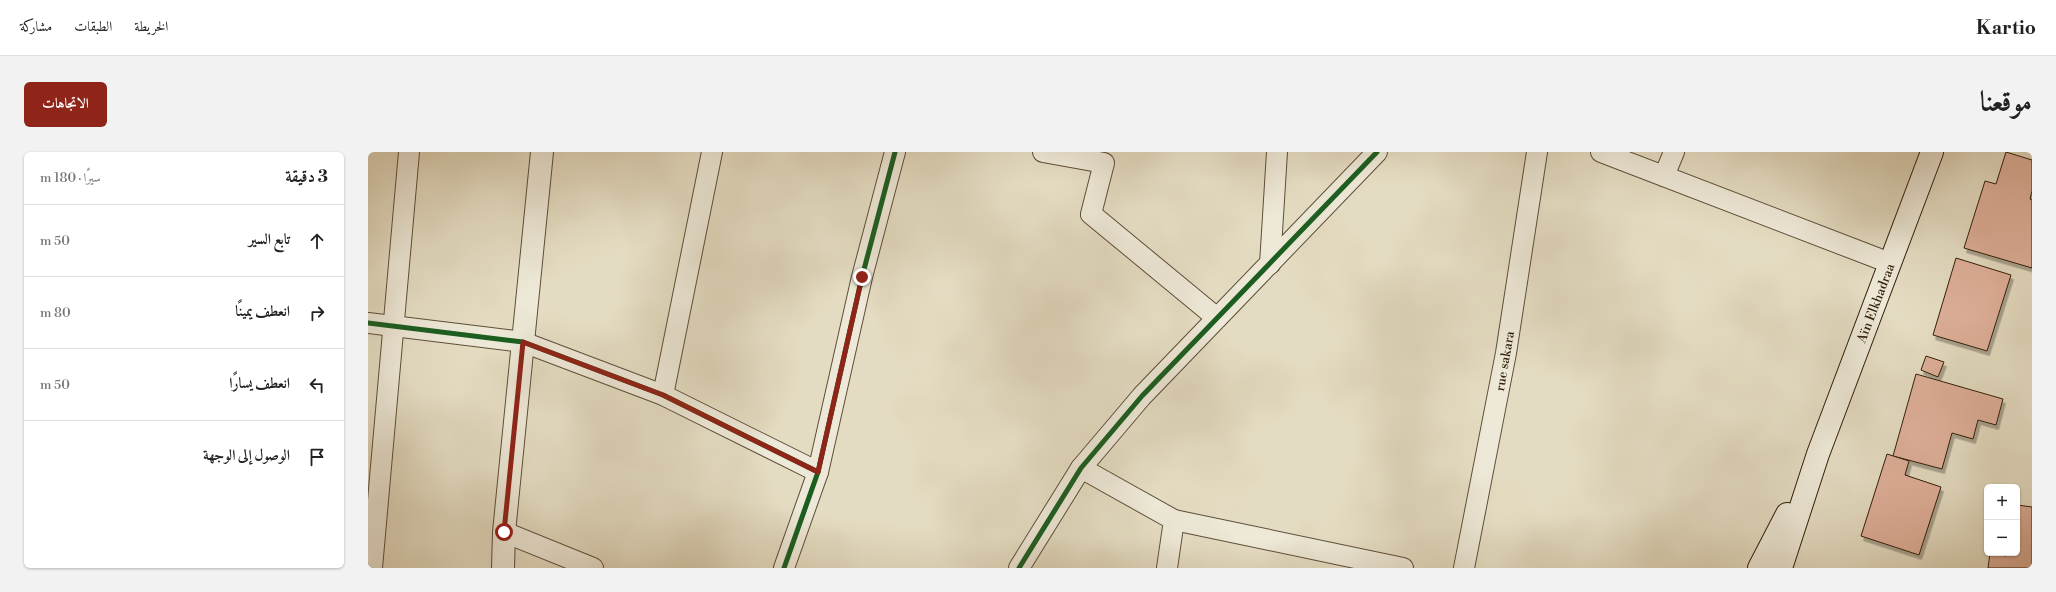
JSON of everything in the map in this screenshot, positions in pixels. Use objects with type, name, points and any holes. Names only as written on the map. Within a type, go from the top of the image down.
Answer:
[{"type":"main road","points":[[503,568],[504,532],[542,152]]},
{"type":"main road","name":"Aïn Elkhadraa","points":[[1818,454],[1932,152]]},
{"type":"main road","points":[[1759,568],[1818,454]]},
{"type":"main road","points":[[1781,568],[1818,454]]},
{"type":"street","points":[[372,568],[409,152]]},
{"type":"street","points":[[663,395],[712,152]]},
{"type":"street","points":[[784,568],[818,472],[862,277],[895,152]]},
{"type":"street","points":[[1043,152],[1104,162],[1091,214],[1217,318]]},
{"type":"street","points":[[1270,264],[1277,152]]},
{"type":"street","points":[[1019,568],[1081,468],[1142,396],[1378,152]]},
{"type":"street","name":"rue sakara","points":[[1464,568],[1506,353],[1537,152]]},
{"type":"street","points":[[1601,152],[1890,263]]},
{"type":"street","points":[[1664,176],[1674,152]]},
{"type":"street","points":[[368,323],[523,342],[663,395],[818,472]]},
{"type":"street","points":[[1081,468],[1174,520],[1403,568]]},
{"type":"street","points":[[1167,568],[1174,520]]},
{"type":"street","points":[[504,532],[593,568]]},
{"type":"building","points":[[2006,152],[2032,160],[2032,191],[2030,199],[2032,200],[2032,268],[1964,248],[1985,181],[1996,184]]},
{"type":"building","points":[[1956,258],[2011,275],[1987,351],[1933,335]]},
{"type":"building","points":[[1926,356],[1944,362],[1938,377],[1921,370]]},
{"type":"building","points":[[1916,374],[2003,399],[1996,425],[1978,420],[1973,439],[1952,433],[1942,469],[1893,456]]},
{"type":"building","points":[[1887,454],[1909,461],[1905,475],[1941,487],[1919,555],[1861,536]]},
{"type":"building","points":[[2020,505],[2032,507],[2032,568],[1988,568],[1990,556],[2020,556]]},
{"type":"cycle path","points":[[784,568],[818,472],[862,277],[895,152]]},
{"type":"cycle path","points":[[1019,568],[1081,468],[1142,396],[1377,152]]},
{"type":"cycle path","points":[[368,323],[523,342],[663,395],[818,472]]},
{"type":"route","points":[[504,532],[523,342],[663,395],[818,472],[862,277]]}]
